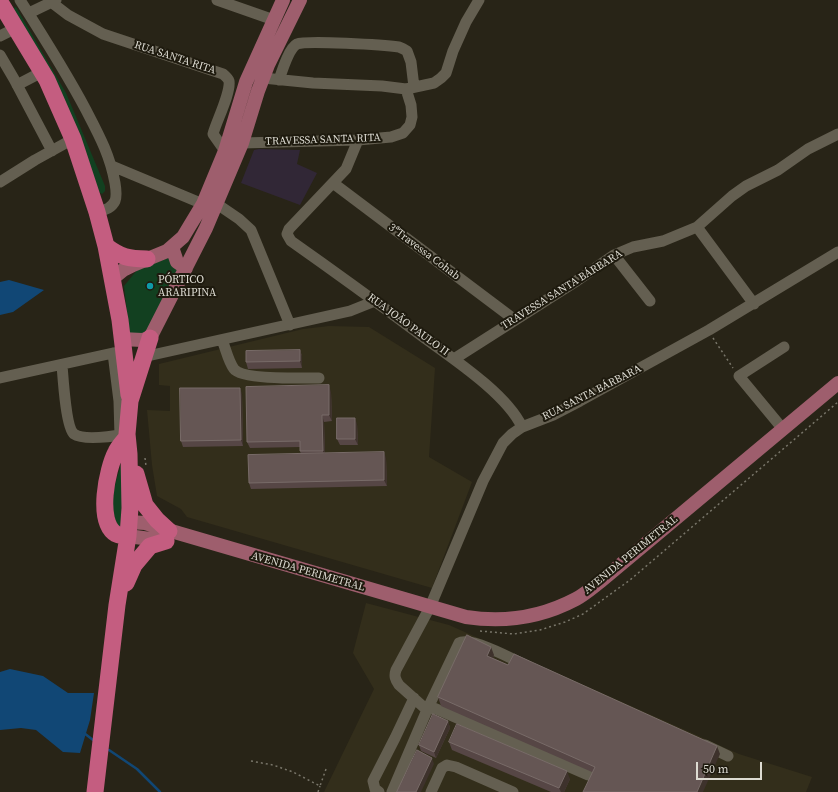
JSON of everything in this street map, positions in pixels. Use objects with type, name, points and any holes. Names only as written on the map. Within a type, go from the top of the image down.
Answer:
[{"type":"highway","points":[[0,2],[42,72],[72,139],[97,212],[106,246],[120,320],[119,348],[130,401]]},
{"type":"highway","points":[[106,246],[118,254],[133,259],[147,259]]},
{"type":"highway","points":[[128,529],[116,534],[110,528],[105,515],[104,502],[108,471],[116,450],[124,436],[130,401],[150,338]]},
{"type":"highway","points":[[117,605],[134,565],[150,546],[167,536],[145,505],[136,474],[137,456],[124,436]]},
{"type":"highway","points":[[96,792],[117,605],[137,456]]},
{"type":"main road","points":[[112,278],[123,270],[166,251],[183,237],[189,228],[203,204],[225,151],[246,82],[283,0]]},
{"type":"main road","points":[[119,348],[150,338],[217,204],[242,143],[263,78],[300,0]]},
{"type":"main road","points":[[172,247],[177,262],[186,268]]},
{"type":"main road","name":"AVENIDA PERIMETRAL","points":[[167,536],[186,542],[199,540],[466,617],[485,620],[508,619],[534,615],[555,609],[572,601],[606,577],[782,428],[838,383]]},
{"type":"main road","points":[[128,529],[167,536]]},
{"type":"street","points":[[20,0],[78,94],[101,139],[112,166],[116,193],[115,200],[112,206],[97,212]]},
{"type":"street","points":[[217,0],[274,20]]},
{"type":"street","points":[[263,78],[313,83],[410,88],[434,83],[446,73],[453,51],[466,22],[479,0]]},
{"type":"street","points":[[28,13],[54,1]]},
{"type":"street","name":"RUA SANTA RITA","points":[[54,1],[68,15],[104,34],[223,74],[229,81],[224,105],[213,134],[225,151]]},
{"type":"street","points":[[0,36],[16,28]]},
{"type":"street","points":[[278,80],[290,53],[297,44],[321,43],[387,46],[400,47],[407,51],[411,62],[410,88]]},
{"type":"street","points":[[0,55],[52,151]]},
{"type":"street","points":[[17,85],[42,72]]},
{"type":"street","name":"TRAVESSA SANTA RITA","points":[[242,143],[358,140],[391,137],[403,133],[410,125],[412,117],[410,88]]},
{"type":"street","name":"TRAVESSA SANTA BÁRBARA","points":[[454,359],[578,280],[614,255],[633,247],[663,241],[697,227],[732,196],[746,186],[778,170],[808,149],[838,134]]},
{"type":"street","points":[[0,182],[72,139]]},
{"type":"street","points":[[333,183],[346,169],[358,140]]},
{"type":"street","points":[[112,166],[203,204]]},
{"type":"street","name":"RUA JOÃO PAULO II","points":[[333,183],[288,232],[288,237],[291,241],[454,359],[497,395],[517,418],[522,427]]},
{"type":"street","name":"3ªTravessa Cohab","points":[[333,183],[515,320]]},
{"type":"street","points":[[217,204],[239,219],[251,230],[290,324]]},
{"type":"street","points":[[697,227],[754,304]]},
{"type":"street","name":"RUA SANTA BÁRBARA","points":[[414,698],[399,685],[394,675],[430,607],[483,481],[503,443],[522,427],[553,415],[580,401],[709,330],[838,252]]},
{"type":"street","points":[[614,255],[650,301]]},
{"type":"street","points":[[144,357],[350,311],[375,301]]},
{"type":"street","points":[[222,340],[234,369],[240,373],[255,376],[319,378]]},
{"type":"street","points":[[782,428],[739,376],[784,347]]},
{"type":"street","points":[[0,378],[62,364],[119,348],[119,400],[124,436],[94,438],[81,437],[74,434],[71,429],[68,416],[62,364]]},
{"type":"street","points":[[392,792],[427,710],[455,649],[461,641],[466,641],[488,648],[538,670]]},
{"type":"street","points":[[379,792],[375,789],[373,782],[414,698],[427,710]]},
{"type":"street","points":[[427,710],[434,708],[588,775]]},
{"type":"street","points":[[395,738],[412,746]]},
{"type":"street","points":[[695,740],[728,756]]},
{"type":"street","points":[[431,792],[442,768],[448,765],[493,788],[513,792]]},
{"type":"path","points":[[709,330],[739,376]]},
{"type":"path","points":[[137,456],[147,472]]},
{"type":"path","points":[[251,761],[273,764],[293,772],[320,786]]},
{"type":"path","points":[[318,792],[326,769]]},
{"type":"shaded area","points":[[254,150],[300,150],[297,164],[317,173],[300,205],[241,183]]},
{"type":"shaded area","points":[[329,326],[369,327],[435,368],[429,457],[472,482],[432,588],[187,517],[181,509],[157,496],[152,465],[147,410],[170,411],[170,386],[159,385],[159,364],[303,329]]},
{"type":"shaded area","points":[[366,603],[449,625],[739,754],[812,777],[806,792],[324,792],[374,689],[353,653]]},
{"type":"green space","points":[[16,7],[66,93],[105,186],[105,191],[102,194],[98,191],[12,9]]},
{"type":"green space","points":[[173,256],[180,272],[147,336],[130,338],[124,286],[137,270]]},
{"type":"green space","points":[[124,454],[121,530],[116,522],[113,501],[115,485]]},
{"type":"water","points":[[9,280],[44,290],[13,312],[0,315],[0,282]]},
{"type":"water","points":[[10,669],[43,676],[68,693],[94,693],[90,720],[80,753],[63,752],[36,730],[21,728],[0,730],[0,672]]},
{"type":"building","points":[[300,350],[300,361],[246,362],[246,351]]},
{"type":"building","points":[[329,385],[329,415],[322,415],[323,451],[300,451],[300,441],[247,442],[246,387]]},
{"type":"building","points":[[180,388],[240,388],[241,440],[181,441]]},
{"type":"building","points":[[337,418],[355,418],[355,439],[337,439]]},
{"type":"building","points":[[384,452],[384,480],[249,483],[248,455]]},
{"type":"building","points":[[467,635],[491,647],[487,656],[508,665],[514,654],[717,746],[697,792],[583,792],[595,767],[438,697]]},
{"type":"building","points":[[433,714],[448,721],[434,752],[419,745]]},
{"type":"building","points":[[457,724],[567,771],[559,788],[449,742]]},
{"type":"building","points":[[417,750],[432,758],[416,792],[397,792]]},
{"type":"waterway","points":[[84,733],[93,740]]},
{"type":"waterway","points":[[109,750],[137,769],[160,792]]},
{"type":"place","name":"PÓRTICO ARARIPINA","points":[[150,286]]}]
